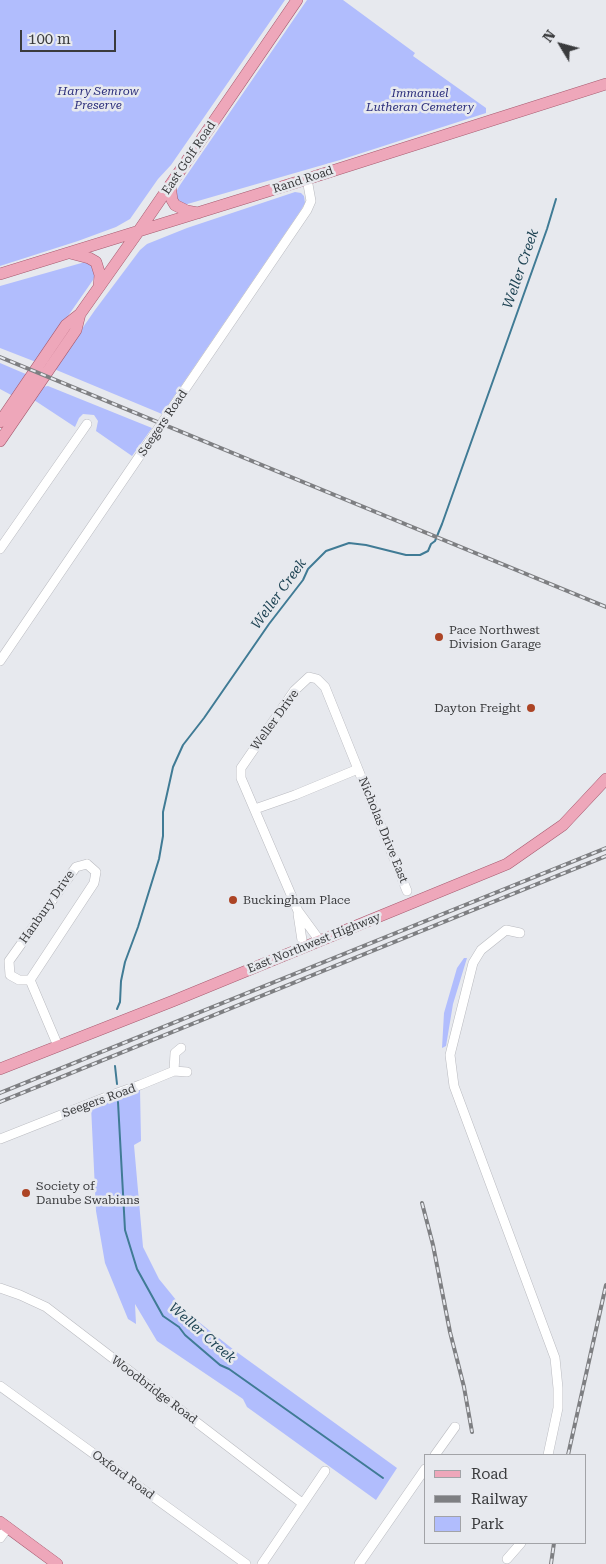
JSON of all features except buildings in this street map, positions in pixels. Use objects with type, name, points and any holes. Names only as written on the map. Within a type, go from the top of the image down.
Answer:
[{"type":"main road","name":"East Golf Road","points":[[0,422],[66,325],[80,314],[138,232],[297,0]]},
{"type":"main road","name":"Rand Road","points":[[0,274],[200,213],[606,84]]},
{"type":"main road","points":[[170,185],[172,200],[175,205],[186,211],[200,213]]},
{"type":"main road","points":[[70,253],[96,262],[100,275],[99,286]]},
{"type":"main road","name":"East Golf Road","points":[[0,441],[76,330],[80,314]]},
{"type":"main road","name":"East Northwest Highway","points":[[0,1069],[173,1001],[507,864],[563,825],[606,780]]},
{"type":"main road","points":[[4,1525],[58,1564]]},
{"type":"street","name":"Seegers Road","points":[[0,661],[307,210],[311,200],[307,179]]},
{"type":"street","points":[[0,549],[3,538],[87,424]]},
{"type":"street","name":"Weller Drive","points":[[255,809],[242,778],[241,768],[294,690],[309,677],[317,678],[325,687],[358,769]]},
{"type":"street","points":[[320,941],[298,911],[255,809],[358,769]]},
{"type":"street","name":"Nicholas Drive East","points":[[358,769],[407,891]]},
{"type":"street","name":"Hanbury Drive","points":[[10,975],[9,962],[76,867],[87,864],[96,872],[94,883],[30,980]]},
{"type":"street","points":[[298,911],[303,947]]},
{"type":"street","points":[[520,933],[506,930],[481,950],[474,963],[450,1055],[454,1086],[555,1358],[558,1408],[548,1454]]},
{"type":"street","points":[[1,980],[10,975],[19,980],[30,980],[58,1046]]},
{"type":"street","points":[[180,1048],[175,1053],[174,1071],[187,1072]]},
{"type":"street","name":"Seegers Road","points":[[0,1139],[174,1071]]},
{"type":"street","name":"Woodbridge Road","points":[[0,1288],[34,1300],[46,1307],[302,1503]]},
{"type":"street","name":"Oxford Road","points":[[0,1386],[246,1564]]},
{"type":"street","points":[[436,1454],[456,1427]]},
{"type":"street","points":[[359,1564],[424,1470]]},
{"type":"street","points":[[262,1564],[325,1471]]},
{"type":"street","points":[[0,1538],[4,1525]]},
{"type":"street","points":[[507,1558],[520,1544]]},
{"type":"green space","name":"Harry Semrow Preserve","points":[[0,0],[285,0],[171,165],[158,179],[130,219],[116,227],[78,241],[0,266]]},
{"type":"green space","name":"Immanuel Lutheran Cemetery","points":[[307,0],[343,0],[415,53],[413,56],[486,108],[486,113],[340,160],[184,205],[177,201],[176,192],[180,185]]},
{"type":"green space","points":[[295,192],[301,193],[304,196],[305,203],[301,210],[162,414],[54,369],[95,310],[140,250],[147,244],[187,228]]},
{"type":"green space","points":[[85,262],[92,264],[95,274],[93,280],[36,362],[0,348],[0,286]]},
{"type":"green space","points":[[0,363],[28,375],[13,396],[0,389]]},
{"type":"green space","points":[[48,386],[152,428],[132,456],[96,431],[98,421],[94,415],[83,414],[75,427],[34,400],[43,387]]},
{"type":"green space","points":[[464,958],[467,958],[453,1004],[446,1046],[442,1048],[444,1013],[457,968]]},
{"type":"green space","points":[[140,1089],[141,1141],[134,1145],[143,1247],[159,1279],[185,1311],[234,1350],[397,1468],[376,1500],[247,1407],[243,1399],[157,1341],[135,1304],[136,1324],[128,1319],[105,1263],[96,1211],[91,1106]]},
{"type":"waterway","name":"Weller Creek","points":[[117,1009],[120,1002],[121,981],[125,962],[159,859],[163,836],[163,812],[173,767],[183,745],[269,624],[303,580],[308,569],[326,551],[349,543],[366,545],[406,555],[420,555],[428,551],[431,544],[435,541],[547,229],[556,199]]},
{"type":"waterway","name":"Weller Creek","points":[[115,1066],[117,1084]]},
{"type":"waterway","name":"Weller Creek","points":[[118,1102],[125,1230],[137,1269],[163,1316],[179,1327],[185,1335],[220,1365],[229,1369],[383,1478]]},
{"type":"railway","points":[[0,357],[606,607]]},
{"type":"railway","points":[[0,1093],[606,848]]},
{"type":"railway","points":[[0,1102],[606,856]]},
{"type":"railway","points":[[422,1203],[433,1245],[472,1432]]},
{"type":"railway","points":[[568,1454],[606,1285]]},
{"type":"railway","points":[[551,1564],[554,1544]]},
{"type":"place","name":"Pace Northwest Division Garage","points":[[439,637]]},
{"type":"place","name":"Dayton Freight","points":[[531,708]]},
{"type":"place","name":"Buckingham Place","points":[[233,900]]},
{"type":"place","name":"Society of Danube Swabians","points":[[26,1193]]}]
